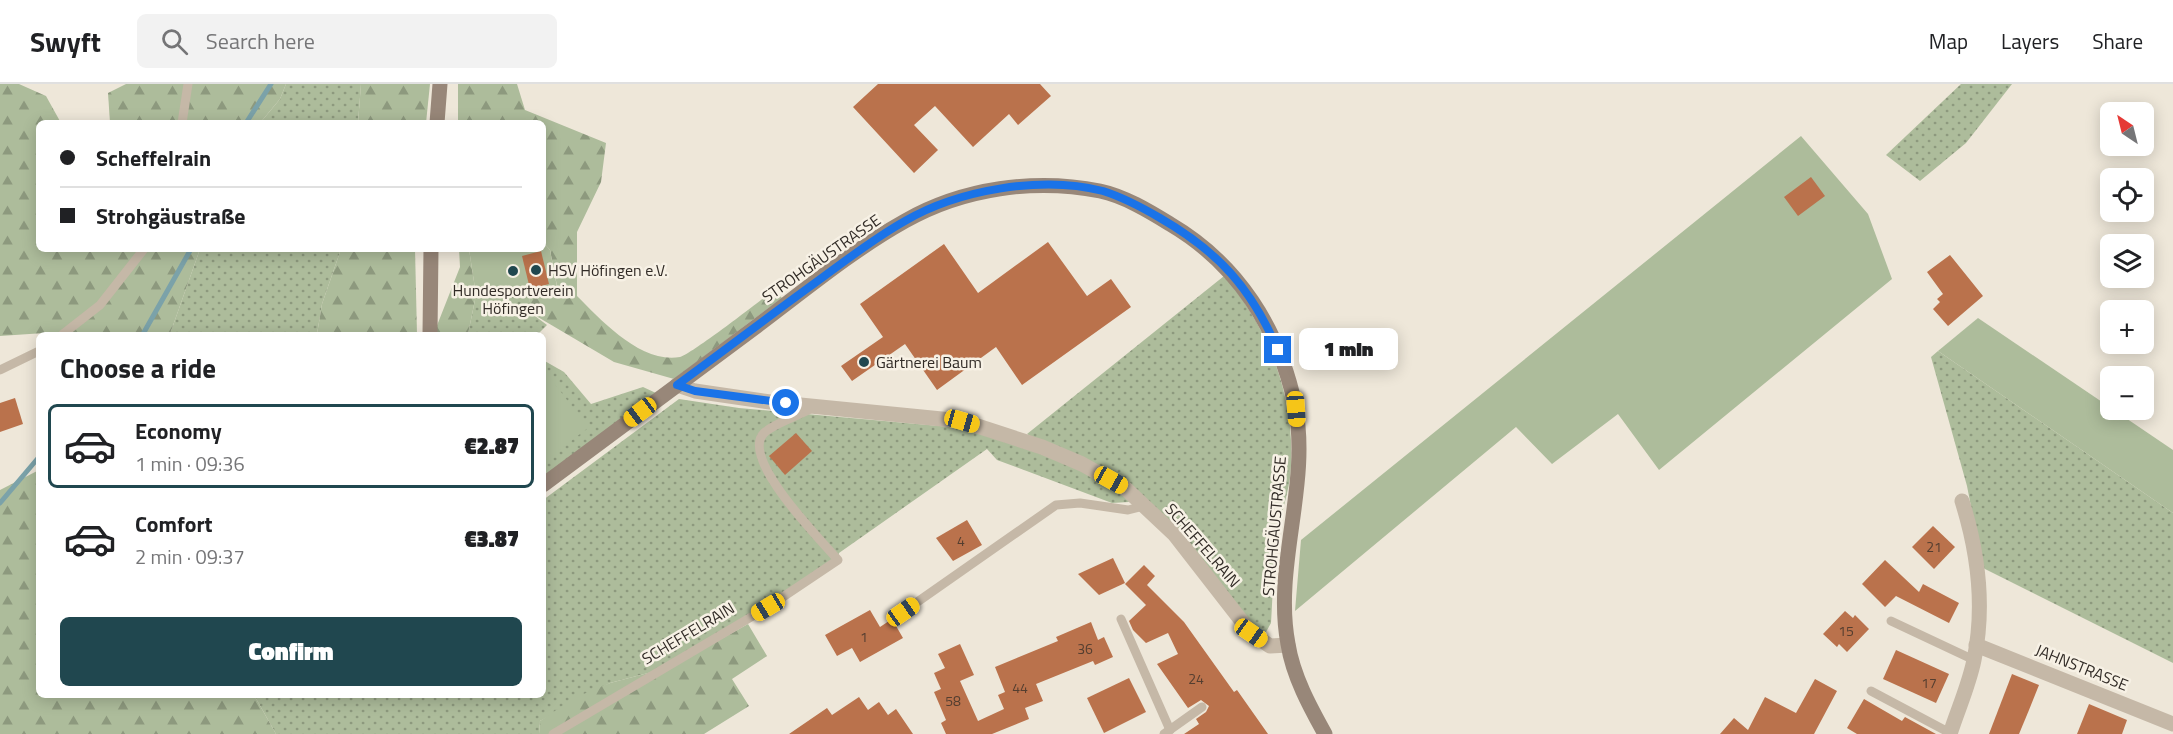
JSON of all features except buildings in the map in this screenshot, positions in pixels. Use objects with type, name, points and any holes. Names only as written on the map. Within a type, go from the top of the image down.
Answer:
[{"type":"main road","points":[[437,120],[440,84]]},
{"type":"main road","name":"STROHGÄUSTRASSE","points":[[546,483],[867,245],[906,220],[948,200],[988,190],[1021,186],[1056,186],[1102,191],[1147,210],[1182,231],[1230,270],[1264,318],[1286,366],[1296,409],[1298,451],[1296,497],[1285,578],[1288,645],[1296,675],[1325,734]]},
{"type":"main road","points":[[430,252],[430,332]]},
{"type":"street","name":"SCHEFFELRAIN","points":[[677,385],[695,391],[770,402],[962,421],[1004,432],[1082,464],[1125,488],[1174,534],[1251,633],[1269,646],[1288,645]]},
{"type":"street","points":[[1950,734],[1975,652],[1979,614],[1977,565],[1972,533],[1962,501]]},
{"type":"street","name":"JAHNSTRASSE","points":[[1975,652],[2173,724]]},
{"type":"lane","points":[[182,120],[188,84]]},
{"type":"lane","points":[[66,332],[100,305],[142,252]]},
{"type":"lane","points":[[0,370],[36,352]]},
{"type":"lane","name":"SCHEFFELRAIN","points":[[553,734],[768,607],[838,560],[773,483],[763,467],[759,454],[759,442],[764,433],[818,405]]},
{"type":"lane","name":"SCHEFFELRAIN","points":[[903,612],[1056,505],[1080,503],[1128,510],[1144,506]]},
{"type":"lane","points":[[1121,619],[1167,732],[1202,707]]},
{"type":"lane","points":[[1891,621],[1975,652]]},
{"type":"lane","points":[[1871,692],[1950,734]]},
{"type":"green space","points":[[0,84],[19,84],[46,96],[59,120],[36,120],[36,252],[199,252],[171,332],[36,332],[0,336]]},
{"type":"green space","points":[[126,84],[286,84],[280,99],[262,120],[110,120],[108,93]]},
{"type":"green space","points":[[286,84],[361,84],[358,120],[262,120],[280,99]]},
{"type":"green space","points":[[361,84],[430,84],[426,120],[358,120]]},
{"type":"green space","points":[[458,84],[517,84],[525,110],[606,143],[601,182],[577,232],[577,296],[610,328],[637,347],[651,354],[680,357],[710,338],[774,290],[782,298],[674,379],[614,362],[531,313],[529,296],[558,291],[550,250],[546,245],[546,120],[458,120]]},
{"type":"green space","points":[[1961,84],[2012,84],[1966,143],[1920,181],[1886,155]]},
{"type":"green space","points":[[1801,136],[1868,214],[1892,279],[1659,470],[1618,414],[1552,464],[1516,427],[1295,611],[1301,540]]},
{"type":"green space","name":"Hundesportverein Höfingen","points":[[546,245],[550,250],[558,292],[529,296],[529,293],[476,295],[469,252],[546,252]]},
{"type":"green space","points":[[199,252],[340,252],[322,304],[317,332],[171,332]]},
{"type":"green space","points":[[340,252],[415,252],[417,332],[317,332],[322,304]]},
{"type":"green space","points":[[459,252],[469,252],[476,295],[468,332],[436,332],[436,328],[460,267]]},
{"type":"green space","points":[[1224,276],[1241,297],[1268,345],[1278,370],[1290,424],[1290,478],[1277,537],[1271,623],[1266,632],[1256,629],[1167,519],[1027,434]]},
{"type":"green space","points":[[529,293],[531,313],[547,325],[540,332],[468,332],[476,295]]},
{"type":"green space","points":[[1978,318],[2100,401],[2100,420],[2129,420],[2173,450],[2173,513],[1938,351]]},
{"type":"green space","points":[[1938,351],[2173,513],[2173,663],[1983,568],[1967,486],[1931,357]]},
{"type":"green space","points":[[546,362],[564,372],[591,404],[643,387],[656,393],[546,476]]},
{"type":"green space","points":[[546,372],[588,428],[546,460]]},
{"type":"green space","points":[[679,399],[739,408],[962,428],[1078,465],[1127,496],[1129,502],[1112,503],[997,460],[987,449],[839,553],[838,560],[671,667],[610,683],[540,721],[539,734],[276,734],[256,698],[546,698],[546,498]]},
{"type":"green space","points":[[36,472],[36,698],[256,698],[276,734],[0,734],[0,490]]},
{"type":"green space","points":[[748,624],[767,656],[732,679],[749,706],[704,734],[539,734],[540,721],[574,698],[610,683],[671,667]]},
{"type":"waterway","points":[[248,120],[271,84]]},
{"type":"waterway","points":[[144,332],[189,252]]},
{"type":"waterway","points":[[0,503],[36,461]]},
{"type":"place","name":"HSV Höfingen e.V.","points":[[536,270]]},
{"type":"place","name":"Hundesportverein Höfingen","points":[[513,271]]},
{"type":"place","name":"Gärtnerei Baum","points":[[864,362]]},
{"type":"route","points":[[786,403],[695,391],[677,385],[867,245],[906,220],[948,200],[988,190],[1021,186],[1056,186],[1102,191],[1147,210],[1182,231],[1207,249],[1244,286],[1264,318],[1278,350]]}]
